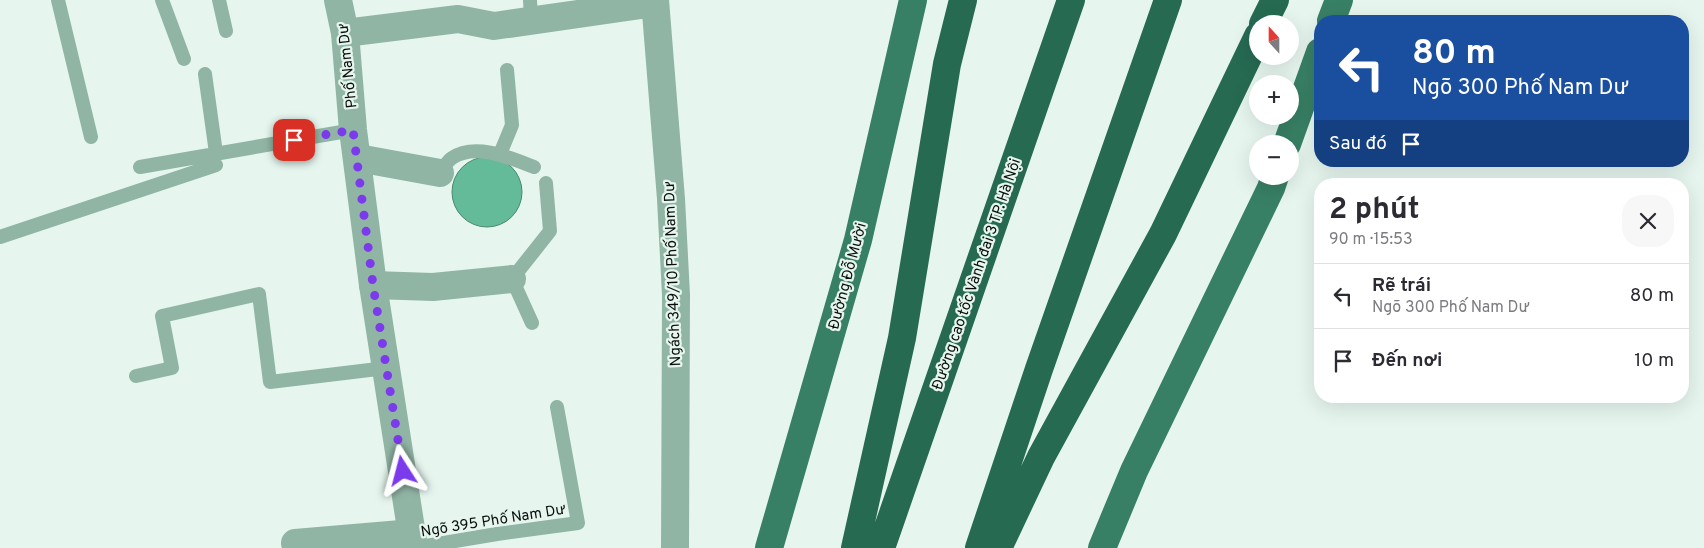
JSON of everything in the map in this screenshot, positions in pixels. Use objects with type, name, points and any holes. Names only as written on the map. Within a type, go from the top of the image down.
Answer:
[{"type":"highway","points":[[855,548],[902,338],[947,64],[963,0]]},
{"type":"highway","name":"Đường cao tốc Vành đai 3 TP. Hà Nội","points":[[881,548],[1071,0]]},
{"type":"highway","points":[[979,548],[1038,370],[1168,0]]},
{"type":"highway","points":[[1268,15],[1275,0]]},
{"type":"highway","points":[[998,548],[1041,457],[1163,234],[1249,55]]},
{"type":"main road","name":"Đường Đỗ Mười","points":[[769,548],[858,240],[913,0]]},
{"type":"main road","points":[[1333,15],[1339,0]]},
{"type":"main road","points":[[1290,135],[1314,69]]},
{"type":"main road","points":[[1102,548],[1134,471],[1263,206],[1271,185]]},
{"type":"street","name":"Phố Nam Dư","points":[[338,0],[345,33],[353,130],[373,285],[414,543]]},
{"type":"street","points":[[345,33],[458,19],[494,26],[530,10],[655,1]]},
{"type":"street","name":"Ngách 349/10 Phố Nam Dư","points":[[655,1],[676,295],[675,548]]},
{"type":"street","points":[[358,158],[440,173]]},
{"type":"street","points":[[373,285],[433,288],[512,279]]},
{"type":"street","points":[[295,544],[414,543]]},
{"type":"lane","points":[[58,0],[91,137]]},
{"type":"lane","points":[[162,0],[184,59]]},
{"type":"lane","points":[[219,0],[226,31]]},
{"type":"lane","points":[[500,154],[512,126],[508,70]]},
{"type":"lane","points":[[205,74],[216,159]]},
{"type":"lane","points":[[140,167],[216,159],[353,130]]},
{"type":"lane","points":[[440,173],[451,158],[476,151],[500,154],[534,167]]},
{"type":"lane","points":[[0,237],[216,159]]},
{"type":"lane","points":[[532,323],[512,279],[550,231],[546,183]]},
{"type":"lane","points":[[136,376],[172,368],[162,316],[260,294],[270,382],[386,368]]},
{"type":"lane","name":"Ngõ 395 Phố Nam Dư","points":[[414,543],[578,523],[557,407]]},
{"type":"shaded area","points":[[487,157],[500,160],[512,167],[519,179],[522,192],[519,205],[512,217],[500,224],[487,227],[474,224],[462,217],[455,205],[452,192],[455,179],[462,167],[474,160]]},
{"type":"route","points":[[294,140],[353,130],[373,285],[403,471]]}]
